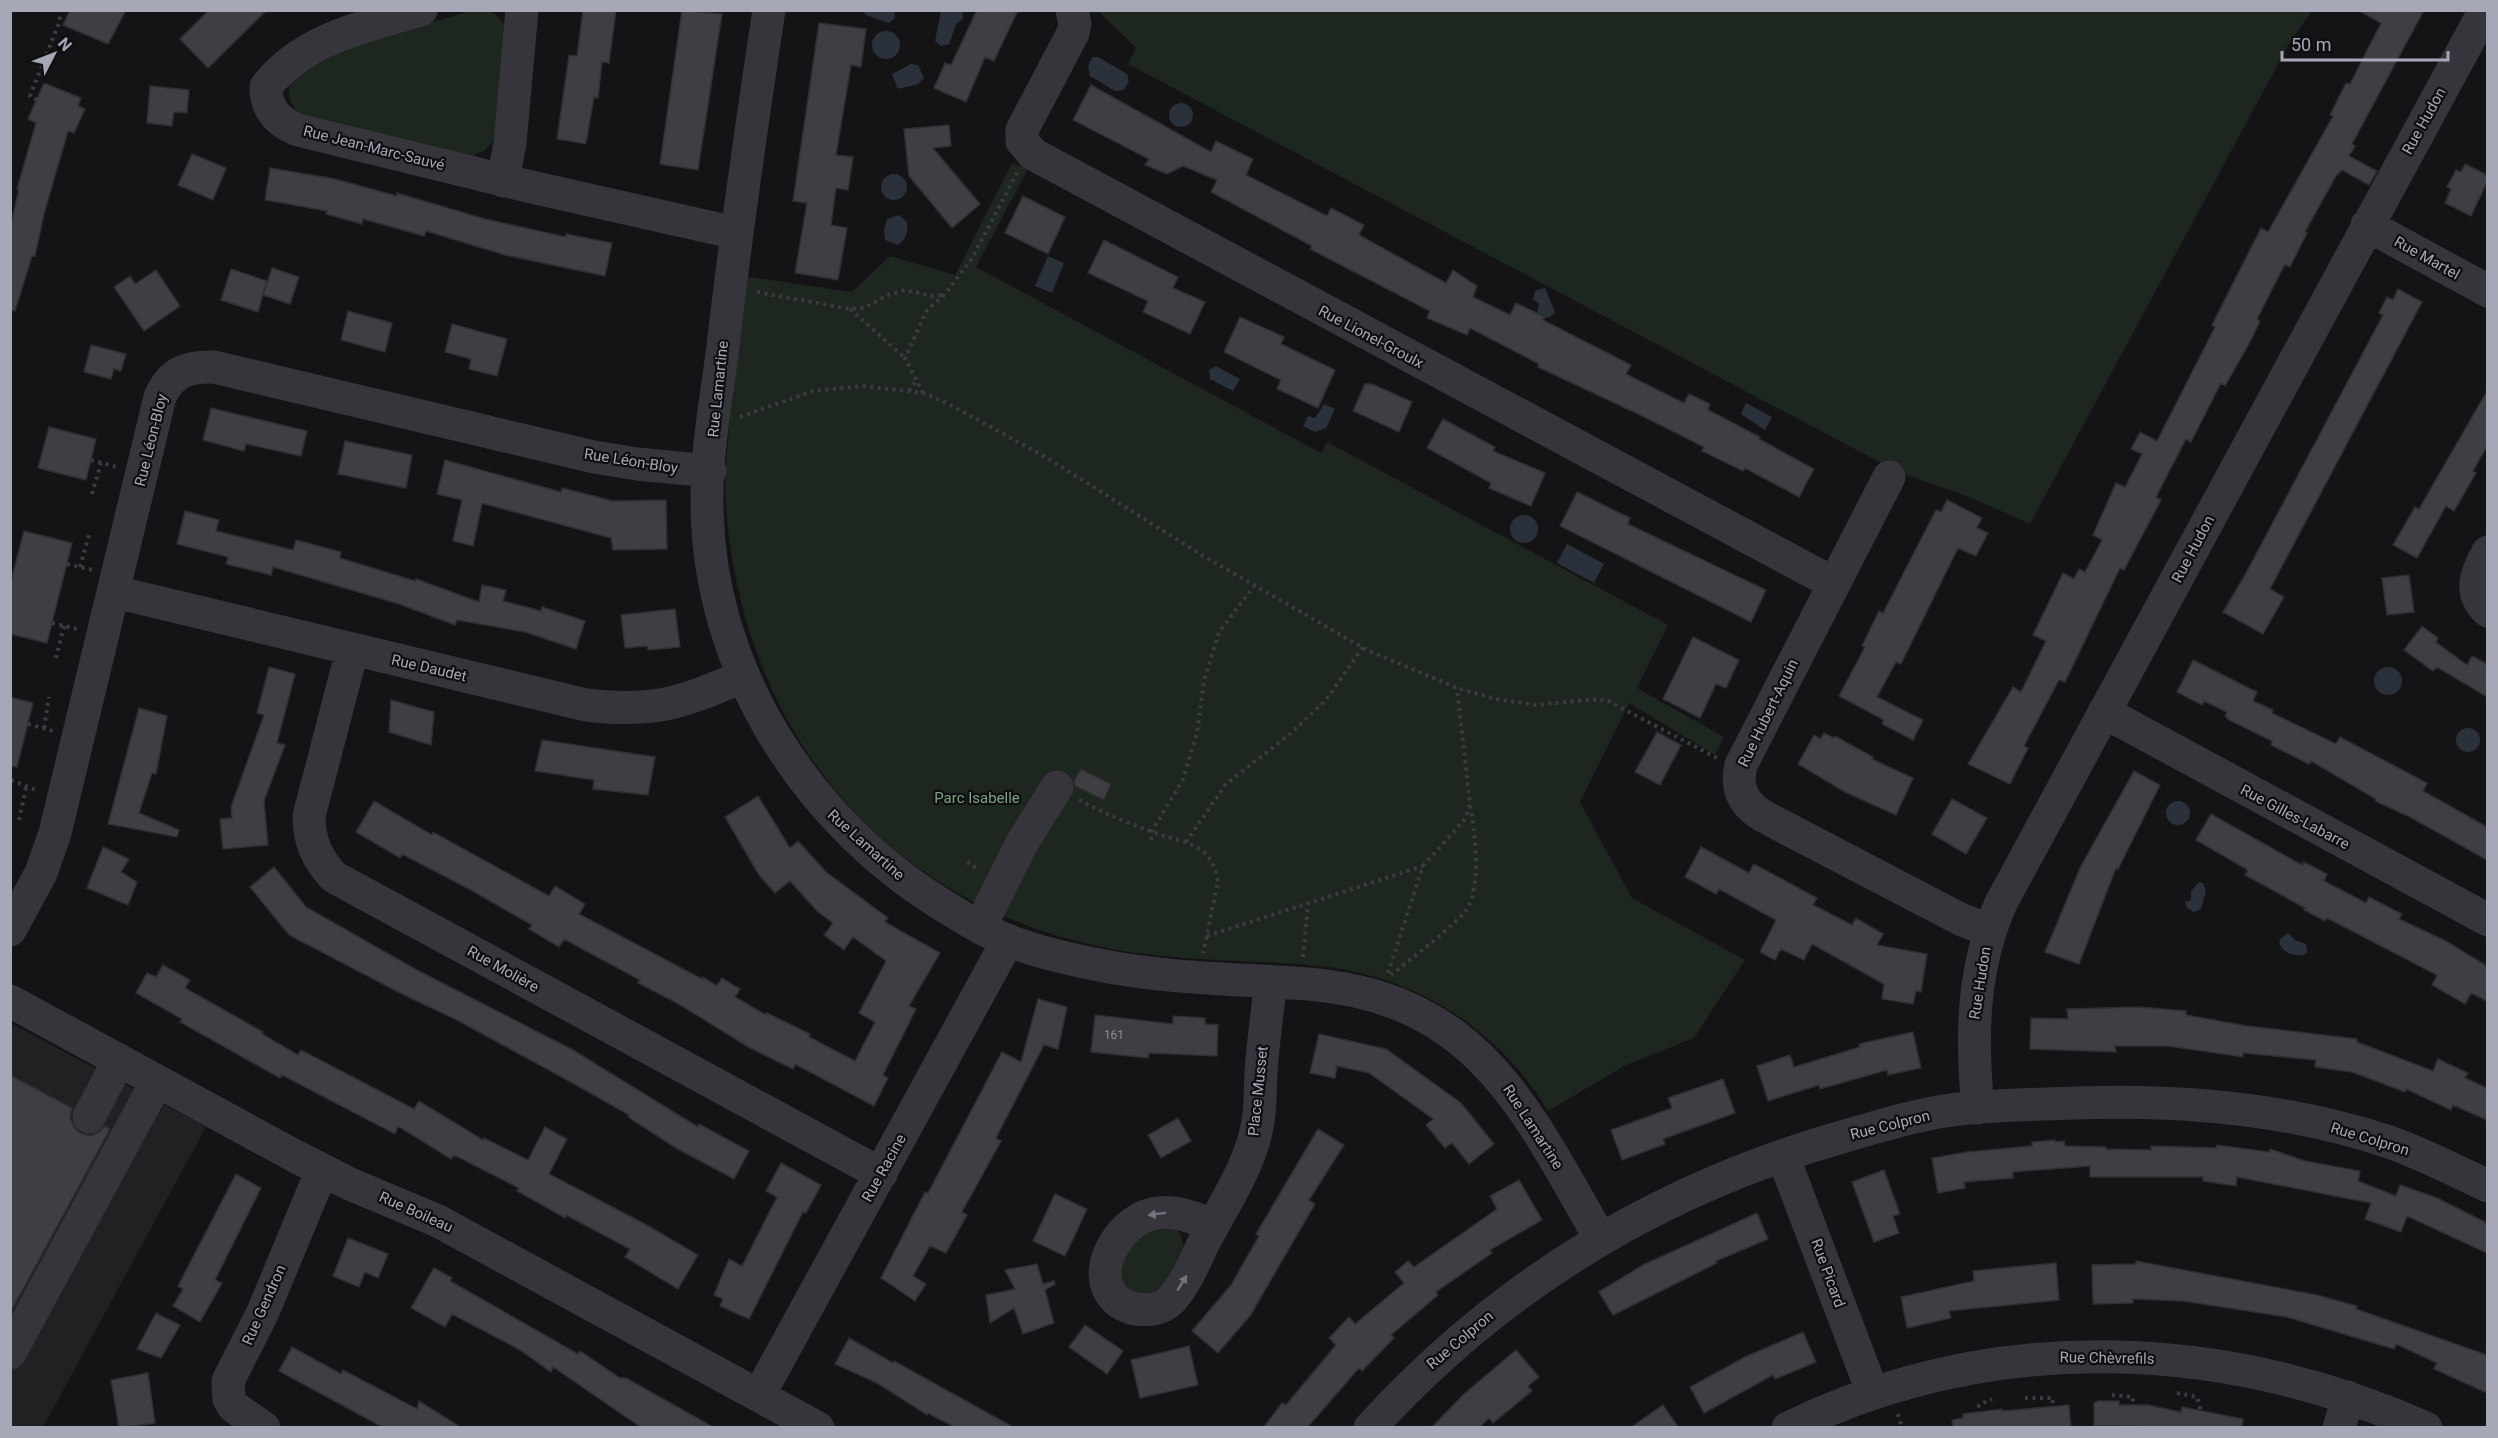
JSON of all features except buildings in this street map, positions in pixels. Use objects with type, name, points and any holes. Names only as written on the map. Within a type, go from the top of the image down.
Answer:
[{"type":"street","name":"Rue Jean-Marc-Sauvé","points":[[420,10],[338,36],[294,59],[280,70],[266,87],[269,106],[283,124],[298,130],[503,181],[736,232]]},
{"type":"street","points":[[503,181],[510,143],[522,10]]},
{"type":"street","name":"Rue Lamartine","points":[[769,10],[736,232],[707,494],[712,561],[742,677],[790,761],[838,822],[910,885],[994,934],[1070,959],[1107,967],[1286,983],[1381,997],[1430,1019],[1467,1044],[1497,1073],[1522,1105],[1600,1238]]},
{"type":"street","name":"Rue Hudon","points":[[1978,1108],[1973,1062],[1974,1009],[1989,930],[2001,903],[2485,10]]},
{"type":"street","name":"Rue Lionel-Groulx","points":[[1072,22],[1022,130],[1023,144],[1036,156],[1833,583]]},
{"type":"street","name":"Rue Martel","points":[[2367,225],[2487,291]]},
{"type":"street","name":"Rue Léon-Bloy","points":[[10,930],[49,854],[115,592],[160,397],[166,384],[174,376],[194,366],[214,367],[594,457],[710,471]]},
{"type":"street","name":"Rue Hubert-Aquin","points":[[1889,477],[1741,765],[1738,782],[1744,801],[1758,814],[1962,920],[1989,930]]},
{"type":"street","points":[[2487,552],[2478,569],[2475,587],[2480,603],[2487,611]]},
{"type":"street","name":"Rue Daudet","points":[[115,592],[352,651],[586,705],[617,709],[660,707],[742,677]]},
{"type":"street","name":"Rue Molière","points":[[352,651],[309,816],[310,833],[315,852],[334,878],[881,1174]]},
{"type":"street","name":"Rue Gilles-Labarre","points":[[2104,712],[2487,920]]},
{"type":"street","name":"Rue Racine","points":[[759,1395],[881,1174],[994,934],[1022,843],[1057,787]]},
{"type":"street","name":"Place Musset","points":[[1213,1226],[1244,1166],[1258,1126],[1286,983]]},
{"type":"street","name":"Rue Boileau","points":[[10,1001],[322,1170],[438,1221],[818,1428]]},
{"type":"street","points":[[89,1117],[119,1060]]},
{"type":"street","points":[[10,1353],[157,1081]]},
{"type":"street","name":"Rue Colpron","points":[[1370,1428],[1413,1381],[1478,1324],[1514,1295],[1600,1238],[1695,1191],[1783,1156],[1904,1119],[1978,1108],[2153,1102],[2275,1114],[2344,1129],[2394,1144],[2487,1186]]},
{"type":"street","name":"Rue Picard","points":[[1783,1156],[1872,1391]]},
{"type":"street","name":"Rue Gendron","points":[[264,1428],[234,1407],[230,1399],[228,1381],[266,1306],[322,1170]]},
{"type":"street","name":"Rue Chèvrefils","points":[[1788,1428],[1872,1391],[1988,1365],[2042,1358],[2115,1355],[2205,1362],[2290,1380],[2343,1412],[2426,1428]]},
{"type":"path","points":[[37,100],[30,96],[59,23],[61,10]]},
{"type":"path","points":[[905,358],[927,310],[945,294],[971,260],[1021,165]]},
{"type":"path","points":[[730,286],[850,309],[864,308],[888,295],[905,290],[932,296],[945,294]]},
{"type":"path","points":[[850,309],[905,358],[923,393]]},
{"type":"path","points":[[909,391],[917,379]]},
{"type":"path","points":[[714,426],[813,391],[862,386],[923,393],[947,403],[1047,458],[1254,586],[1363,647],[1457,688],[1496,699],[1536,705],[1598,699],[1608,701],[1722,761]]},
{"type":"path","points":[[92,494],[101,463]]},
{"type":"path","points":[[81,567],[89,535]]},
{"type":"path","points":[[1151,840],[1152,831],[1183,779],[1197,733],[1209,659],[1219,633],[1254,586]]},
{"type":"path","points":[[56,658],[64,626]]},
{"type":"path","points":[[1186,842],[1226,784],[1289,735],[1326,700],[1363,647]]},
{"type":"path","points":[[1457,688],[1470,804],[1476,833],[1474,872],[1467,908],[1386,980],[1423,866],[1465,819],[1470,804]]},
{"type":"path","points":[[44,728],[49,697]]},
{"type":"path","points":[[1057,787],[1106,813],[1202,850],[1216,871],[1218,882],[1201,959]]},
{"type":"path","points":[[19,820],[26,788]]},
{"type":"path","points":[[1207,936],[1423,866]]},
{"type":"path","points":[[1286,983],[1308,904]]},
{"type":"path","points":[[2177,1393],[2197,1397],[2201,1411]]},
{"type":"path","points":[[2112,1395],[2133,1397],[2133,1405]]},
{"type":"path","points":[[2025,1398],[2053,1398],[2052,1407]]},
{"type":"path","points":[[1977,1414],[1979,1405],[1992,1399]]},
{"type":"shaded area","points":[[863,11],[894,11],[895,18],[889,23],[866,15]]},
{"type":"shaded area","points":[[941,11],[962,11],[963,18],[956,25],[949,44],[941,46],[935,41]]},
{"type":"shaded area","points":[[886,31],[896,35],[900,45],[896,55],[886,59],[876,55],[872,45],[876,35]]},
{"type":"shaded area","points":[[1093,57],[1098,57],[1127,74],[1129,81],[1124,90],[1115,91],[1090,76],[1088,66]]},
{"type":"shaded area","points":[[911,64],[918,65],[924,78],[918,84],[898,89],[892,74]]},
{"type":"shaded area","points":[[1176,103],[1186,103],[1193,110],[1193,120],[1186,127],[1176,127],[1169,120],[1169,110]]},
{"type":"shaded area","points":[[894,174],[903,178],[907,187],[903,196],[894,200],[885,196],[881,187],[885,178]]},
{"type":"shaded area","points":[[899,215],[907,222],[907,229],[905,238],[898,245],[885,240],[884,230],[887,219]]},
{"type":"shaded area","points":[[1048,256],[1064,263],[1052,293],[1035,286]]},
{"type":"shaded area","points":[[1545,288],[1555,312],[1550,317],[1542,318],[1537,313],[1539,304],[1533,299],[1535,291]]},
{"type":"shaded area","points":[[1216,366],[1240,379],[1233,391],[1210,379],[1209,370]]},
{"type":"shaded area","points":[[1746,403],[1772,417],[1765,430],[1741,414]]},
{"type":"shaded area","points":[[1324,404],[1335,409],[1326,428],[1315,432],[1303,426],[1308,416],[1315,418]]},
{"type":"shaded area","points":[[1524,515],[1534,519],[1538,529],[1534,539],[1524,543],[1514,539],[1510,529],[1514,519]]},
{"type":"shaded area","points":[[1567,544],[1604,564],[1594,583],[1557,563]]},
{"type":"shaded area","points":[[2388,667],[2398,671],[2402,681],[2398,691],[2388,695],[2378,691],[2374,681],[2378,671]]},
{"type":"shaded area","points":[[2468,728],[2477,731],[2480,740],[2477,749],[2468,752],[2459,749],[2456,740],[2459,731]]},
{"type":"shaded area","points":[[2178,801],[2187,804],[2190,813],[2187,822],[2178,825],[2169,822],[2166,813],[2169,804]]},
{"type":"shaded area","points":[[2199,882],[2203,883],[2206,891],[2201,909],[2194,912],[2187,908],[2185,902],[2191,900],[2191,891]]},
{"type":"shaded area","points":[[2288,933],[2295,940],[2306,944],[2307,952],[2304,955],[2291,954],[2282,948],[2279,940]]},
{"type":"shaded area","points":[[10,1023],[206,1127],[43,1427],[11,1427]]},
{"type":"green space","points":[[471,11],[483,11],[497,15],[506,29],[494,140],[484,151],[470,156],[300,114],[291,102],[289,88],[291,78],[342,48]]},
{"type":"green space","points":[[1098,11],[2312,11],[2291,40],[2030,524],[1972,498],[1904,474],[1883,464],[1128,64],[1136,48]]},
{"type":"green space","name":"Parc Isabelle","points":[[1012,163],[1028,169],[976,267],[1321,453],[1327,442],[1668,625],[1637,688],[1724,737],[1715,755],[1629,703],[1580,802],[1632,898],[1745,960],[1694,1038],[1626,1065],[1548,1111],[1506,1056],[1481,1033],[1426,997],[1395,984],[1328,967],[1144,954],[1060,936],[983,906],[915,865],[856,814],[807,752],[769,682],[742,605],[727,520],[727,448],[744,276],[852,292],[890,256],[955,275]]},
{"type":"green space","points":[[1175,1228],[1181,1236],[1183,1253],[1159,1294],[1127,1294],[1118,1267],[1143,1230]]}]
